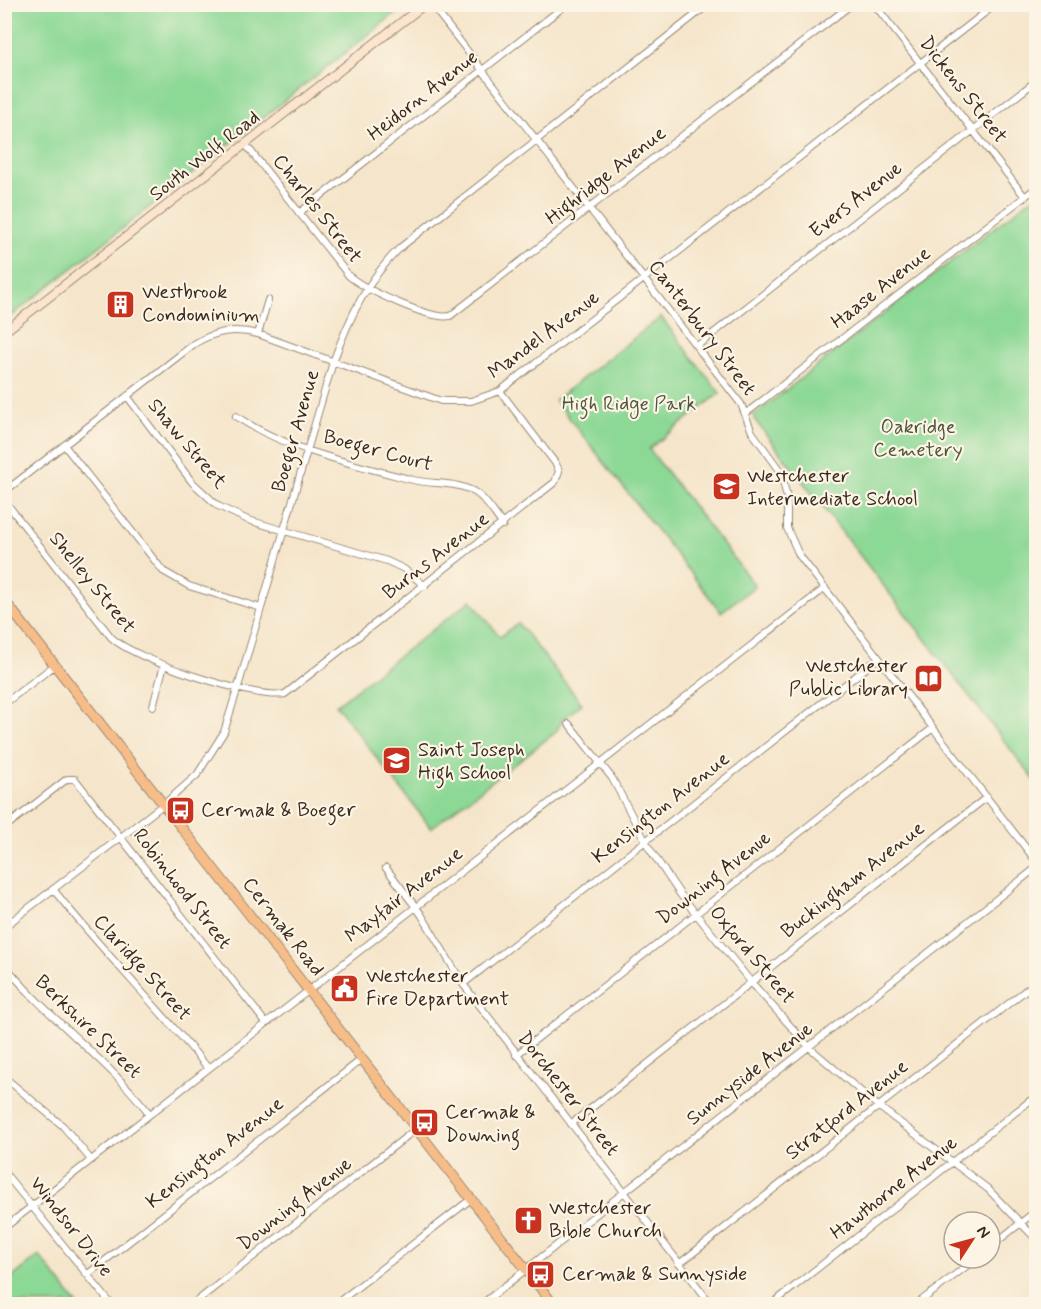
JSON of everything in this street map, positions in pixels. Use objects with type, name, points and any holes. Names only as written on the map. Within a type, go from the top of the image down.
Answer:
[{"type":"main road","name":"South Wolf Road","points":[[4,332],[425,4]]},
{"type":"main road","name":"Cermak Road","points":[[4,600],[553,1305]]},
{"type":"street","name":"Canterbury Street","points":[[431,4],[741,404],[752,432],[777,466],[784,480],[787,528],[791,542],[1036,861]]},
{"type":"street","name":"Heidorn Avenue","points":[[299,213],[567,4]]},
{"type":"street","name":"Boeger Avenue","points":[[4,927],[164,804],[197,775],[212,754],[224,732],[238,687],[333,362],[346,326],[367,287],[400,247],[710,4]]},
{"type":"street","name":"Highridge Avenue","points":[[367,287],[430,315],[450,316],[852,4]]},
{"type":"street","name":"Dickens Street","points":[[874,4],[1025,197]]},
{"type":"street","name":"Mandel Avenue","points":[[4,492],[202,339],[234,330],[258,334],[441,401],[471,401],[500,391],[996,4]]},
{"type":"street","name":"Evers Avenue","points":[[697,346],[1036,81]]},
{"type":"street","name":"Charles Street","points":[[246,145],[349,276],[367,287]]},
{"type":"street","name":"Haase Avenue","points":[[745,414],[1036,188]]},
{"type":"street","points":[[258,334],[268,300]]},
{"type":"street","name":"Burns Avenue","points":[[238,687],[267,695],[290,692],[555,482],[560,471],[500,391]]},
{"type":"street","name":"Shaw Street","points":[[127,396],[208,499],[237,516],[387,561],[404,569],[425,586]]},
{"type":"street","name":"Boeger Court","points":[[236,416],[267,434],[308,449],[414,480],[468,489],[480,496],[502,525]]},
{"type":"street","points":[[64,445],[162,571],[189,586],[261,608]]},
{"type":"street","name":"Shelley Street","points":[[4,500],[111,637],[124,648],[164,665],[238,687]]},
{"type":"street","name":"Mayfair Avenue","points":[[4,1228],[265,1022],[825,588]]},
{"type":"street","name":"Kensington Avenue","points":[[463,984],[879,658]]},
{"type":"street","points":[[4,704],[55,665]]},
{"type":"street","points":[[153,706],[164,665]]},
{"type":"street","name":"Oxford Street","points":[[569,724],[616,784],[645,842],[695,913],[751,982],[810,1048],[878,1106],[988,1189],[1036,1239]]},
{"type":"street","name":"Downing Avenue","points":[[516,1055],[933,728]]},
{"type":"street","name":"Robinhood Street","points":[[4,828],[71,777],[265,1022]]},
{"type":"street","name":"Buckingham Avenue","points":[[571,1124],[987,796]]},
{"type":"street","name":"Dorchester Street","points":[[386,868],[416,907],[463,984],[711,1305]]},
{"type":"street","name":"Sunnyside Avenue","points":[[482,1305],[1036,868]]},
{"type":"street","name":"Claridge Street","points":[[52,889],[82,926],[166,1017],[208,1068]]},
{"type":"street","name":"Berkshire Street","points":[[4,964],[21,984],[108,1065],[149,1113]]},
{"type":"street","name":"Stratford Avenue","points":[[680,1264],[1036,982]]},
{"type":"street","name":"Kensington Avenue","points":[[88,1274],[362,1059]]},
{"type":"street","points":[[4,1077],[63,1126],[91,1160]]},
{"type":"street","name":"Hawthorne Avenue","points":[[772,1305],[1036,1096]]},
{"type":"street","name":"Downing Avenue","points":[[193,1305],[417,1129]]},
{"type":"street","name":"Windsor Drive","points":[[4,1172],[34,1205],[111,1305]]},
{"type":"street","points":[[336,1305],[471,1199]]},
{"type":"street","points":[[1002,1239],[1036,1211]]},
{"type":"street","points":[[917,1305],[962,1270]]},
{"type":"green space","points":[[5,4],[406,4],[406,5],[5,321]]},
{"type":"green space","name":"Oakridge Cemetery","points":[[1036,195],[1036,782],[754,419],[754,415]]},
{"type":"green space","name":"High Ridge Park","points":[[661,317],[720,393],[649,449],[755,586],[721,612],[555,400]]},
{"type":"green space","points":[[471,600],[500,637],[518,623],[582,704],[563,719],[556,732],[431,828],[336,705]]},
{"type":"green space","points":[[39,1256],[77,1304],[5,1304],[5,1283]]},
{"type":"place","name":"Westbrook Condominium","points":[[121,304]]},
{"type":"place","name":"Westchester Intermediate School","points":[[726,487]]},
{"type":"place","name":"Westchester Public Library","points":[[929,678]]},
{"type":"place","name":"Saint Joseph High School","points":[[397,761]]},
{"type":"place","name":"Cermak & Boeger","points":[[180,810]]},
{"type":"place","name":"Westchester Fire Department","points":[[345,988]]},
{"type":"place","name":"Cermak & Downing","points":[[424,1123]]},
{"type":"place","name":"Westchester Bible Church","points":[[528,1220]]},
{"type":"place","name":"Cermak & Sunnyside","points":[[541,1274]]}]
